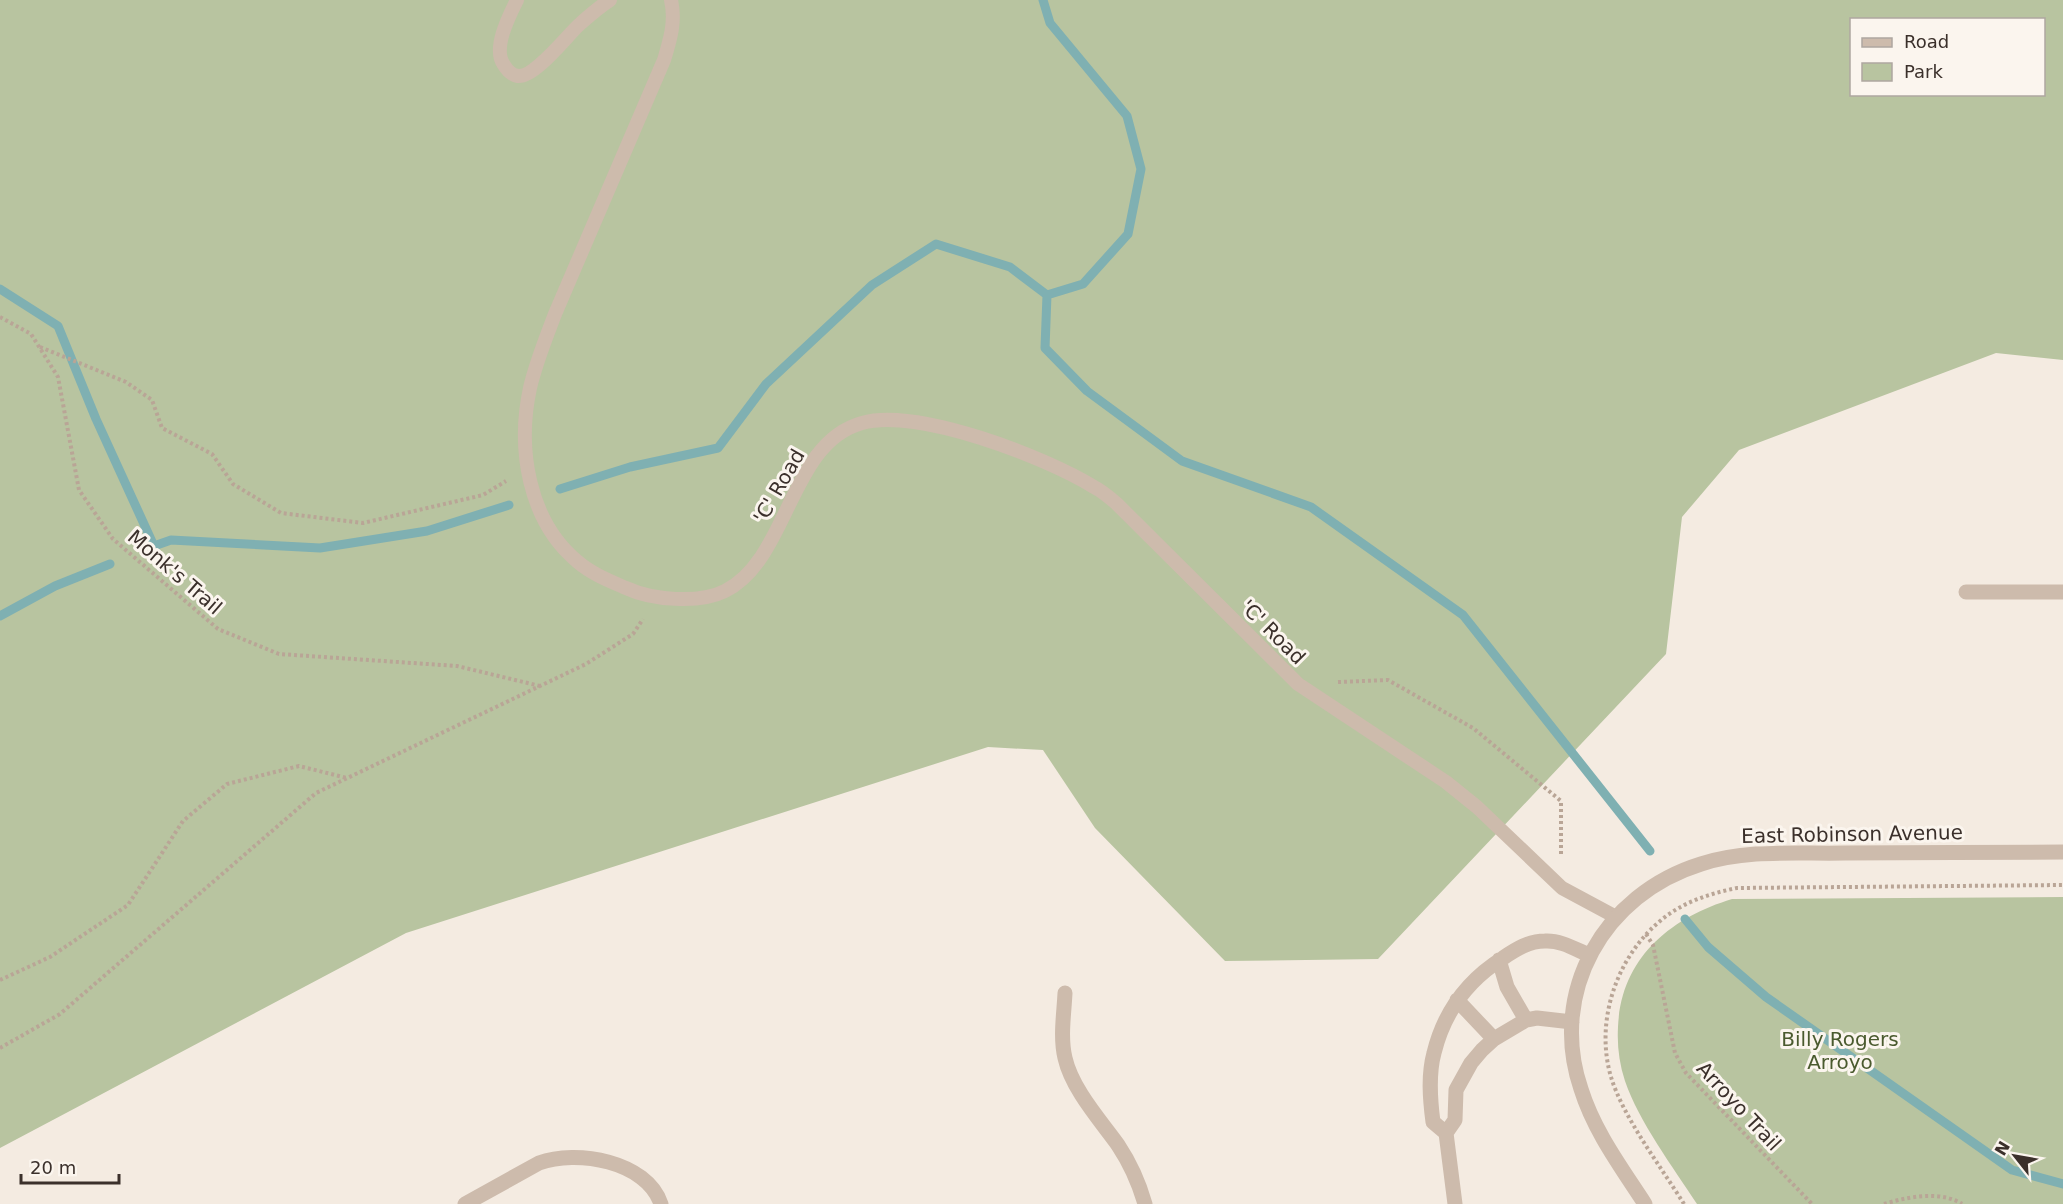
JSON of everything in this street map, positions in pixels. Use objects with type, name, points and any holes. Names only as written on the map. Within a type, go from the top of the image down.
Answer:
[{"type":"street","points":[[1966,591],[2063,592]]},
{"type":"street","name":"East Robinson Avenue","points":[[1645,1204],[1598,1131],[1588,1111],[1573,1062],[1571,1039],[1579,980],[1589,955],[1616,917],[1637,898],[1676,873],[1702,863],[1756,854],[2063,852]]},
{"type":"street","points":[[1446,1133],[1433,1122],[1431,1069],[1442,1027],[1457,1000],[1478,975],[1517,949],[1532,942],[1547,940],[1566,944],[1589,955]]},
{"type":"street","points":[[1499,960],[1507,987],[1526,1020]]},
{"type":"street","points":[[1065,993],[1062,1039],[1070,1072],[1124,1155],[1133,1171],[1145,1204]]},
{"type":"street","points":[[1457,1000],[1494,1039]]},
{"type":"street","points":[[1455,1204],[1446,1133],[1455,1120],[1456,1090],[1462,1079],[1482,1050],[1494,1039],[1526,1020],[1537,1018],[1572,1022]]},
{"type":"street","points":[[465,1204],[538,1163],[550,1158],[578,1156],[608,1162],[623,1168],[646,1182],[654,1190],[661,1204]]},
{"type":"lane","points":[[517,0],[506,23],[501,42],[501,62],[509,72],[519,76],[528,74],[580,24],[610,0]]},
{"type":"lane","name":"'C' Road","points":[[671,0],[674,14],[672,34],[664,60],[540,352],[530,389],[525,430],[528,469],[534,496],[543,521],[557,541],[578,562],[603,578],[657,598],[707,596],[724,591],[740,581],[767,545],[801,479],[827,444],[844,430],[859,423],[878,419],[900,420],[967,434],[1017,452],[1093,486],[1134,518],[1298,684],[1446,782],[1477,807],[1562,888],[1616,917]]},
{"type":"path","name":"Monk's Trail","points":[[0,317],[31,334],[58,377],[79,489],[113,539],[218,628],[279,654],[457,666],[540,686]]},
{"type":"path","points":[[39,346],[126,382],[152,400],[162,428],[212,454],[233,484],[281,513],[363,523],[483,495],[528,469]]},
{"type":"path","points":[[0,1048],[60,1014],[316,793],[586,664],[633,634],[657,598]]},
{"type":"path","points":[[1298,684],[1388,680],[1473,728],[1561,801],[1562,888]]},
{"type":"path","points":[[0,980],[50,957],[128,905],[183,821],[227,784],[299,766],[348,778]]},
{"type":"path","points":[[1684,1204],[1621,1101],[1611,1076],[1606,1042],[1611,996],[1619,975],[1646,934],[1666,916],[1693,901],[1717,892],[1737,888],[2063,885]]},
{"type":"path","name":"Arroyo Trail","points":[[1646,934],[1653,945],[1675,1053],[1686,1073],[1812,1204]]},
{"type":"path","points":[[1884,1204],[1905,1198],[1935,1196],[1962,1204]]},
{"type":"green space","points":[[0,0],[2063,0],[2063,360],[1996,353],[1739,450],[1682,517],[1666,654],[1378,959],[1225,961],[1095,828],[1043,750],[988,747],[406,933],[0,1148]]},
{"type":"green space","name":"Billy Rogers Arroyo","points":[[2063,897],[2063,1204],[1697,1204],[1657,1144],[1631,1097],[1621,1068],[1618,1047],[1621,1002],[1628,981],[1639,961],[1669,930],[1688,917],[1732,899]]},
{"type":"waterway","points":[[1043,0],[1050,23],[1127,116],[1141,169],[1128,234],[1083,284],[1047,295],[1045,348],[1087,391],[1182,461],[1311,507],[1463,615],[1650,851]]},
{"type":"waterway","points":[[560,489],[630,467],[718,448],[766,384],[872,285],[936,244],[1010,267],[1047,295]]},
{"type":"waterway","points":[[0,289],[58,326],[96,419],[154,546],[171,540],[320,548],[427,531],[509,505]]},
{"type":"waterway","points":[[0,616],[55,586],[110,564]]},
{"type":"waterway","points":[[1685,919],[1708,947],[1766,997],[2012,1170],[2063,1184]]}]
